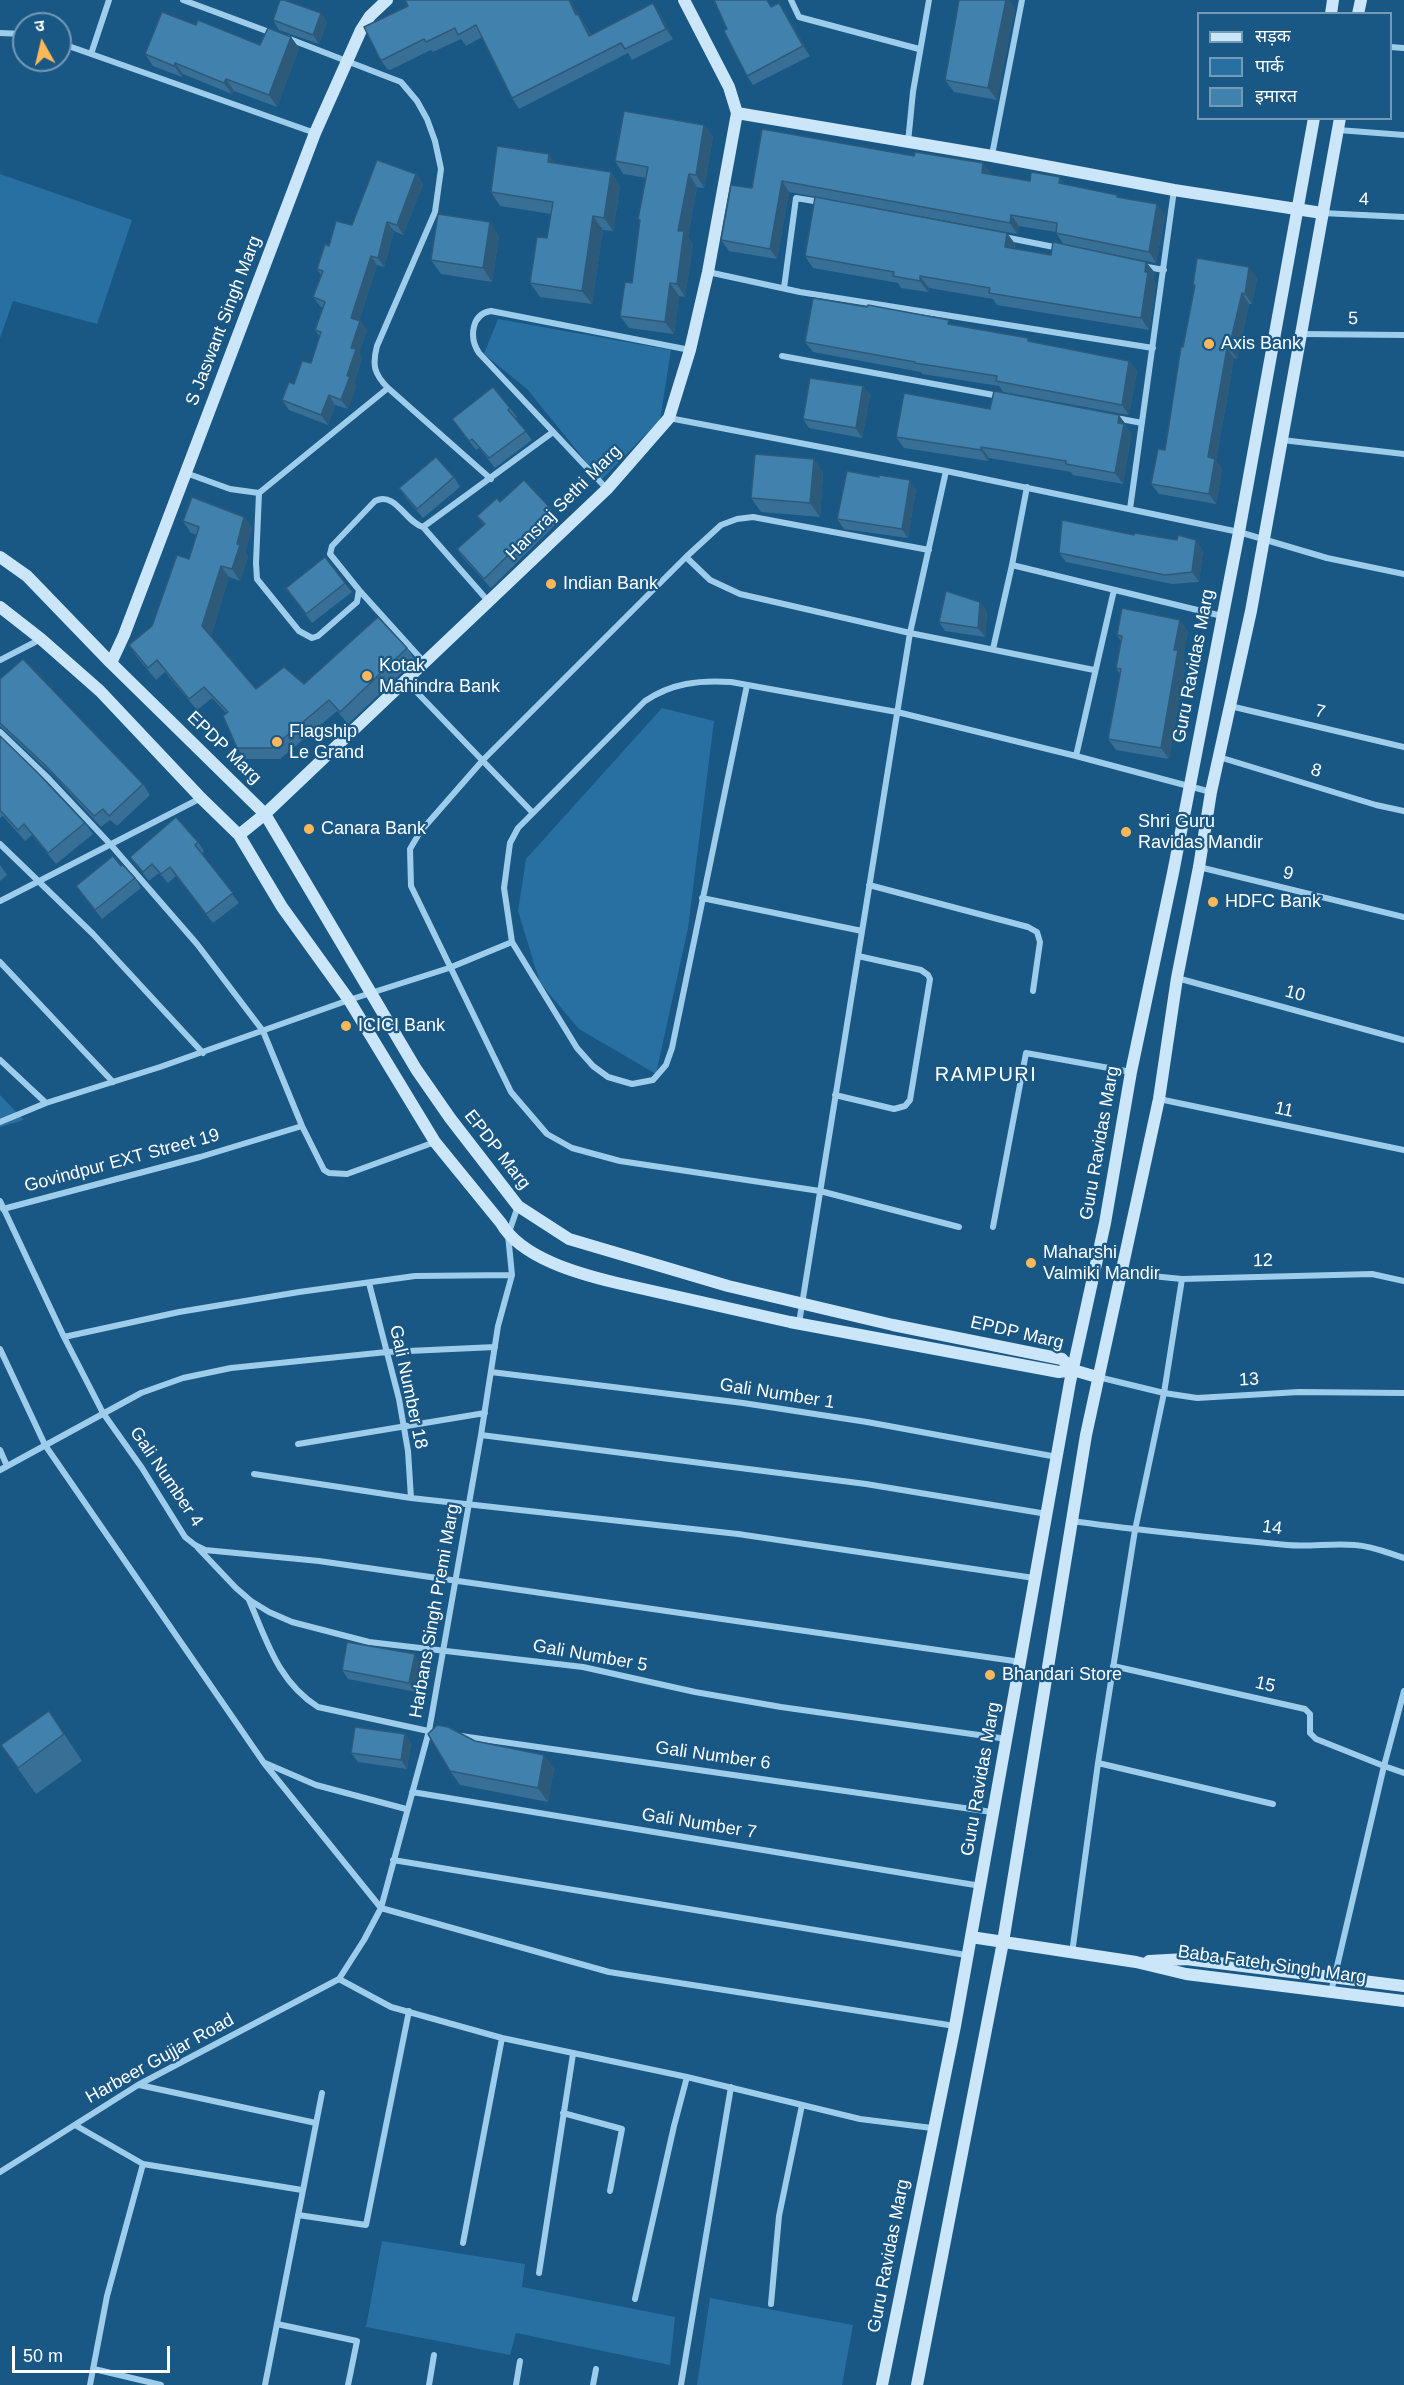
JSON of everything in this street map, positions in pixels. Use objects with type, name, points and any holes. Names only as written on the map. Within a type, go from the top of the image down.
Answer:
[{"type":"main road","name":"S Jaswant Singh Marg","points":[[111,663],[124,635],[315,134],[361,30],[370,16],[387,0]]},
{"type":"main road","name":"Hansraj Sethi Marg","points":[[239,835],[265,814],[608,489],[669,418],[690,350],[708,272],[737,113],[729,87],[684,0]]},
{"type":"main road","points":[[737,113],[992,156],[1174,190],[1322,213]]},
{"type":"main road","name":"Guru Ravidas Marg","points":[[882,2385],[981,1886],[992,1812],[1073,1370],[1105,1223],[1131,1072],[1239,532],[1314,120]]},
{"type":"main road","points":[[917,2385],[1004,1942],[1097,1377],[1159,1099],[1177,978],[1211,792],[1264,540],[1339,124]]},
{"type":"main road","name":"EPDP Marg","points":[[0,557],[27,576],[111,663],[265,814],[423,1079],[518,1206],[569,1239],[728,1286],[893,1325],[1062,1359],[1073,1370]]},
{"type":"main road","name":"EPDP Marg","points":[[0,607],[41,639],[100,691],[239,835],[282,907],[349,1000],[435,1142],[501,1223],[508,1235],[544,1259],[586,1276],[799,1323],[1059,1372],[1073,1370]]},
{"type":"main road","points":[[1073,1370],[1097,1377]]},
{"type":"main road","name":"Baba Fateh Singh Marg","points":[[971,1937],[1136,1962],[1186,1974],[1404,2001]]},
{"type":"main road","name":"Baba Fateh Singh Marg","points":[[1136,1962],[1186,1959],[1404,1986]]},
{"type":"street","points":[[91,54],[110,0]]},
{"type":"street","points":[[183,0],[388,75],[409,90],[427,119],[441,169],[435,212],[374,356],[375,374],[491,479]]},
{"type":"street","points":[[790,0],[799,17],[919,49]]},
{"type":"street","points":[[908,142],[919,49],[928,0]]},
{"type":"street","points":[[992,156],[1022,0]]},
{"type":"street","points":[[72,47],[315,134]]},
{"type":"street","points":[[1339,124],[1404,135]]},
{"type":"street","points":[[1130,509],[1174,190]]},
{"type":"street","points":[[783,288],[796,198],[829,204]]},
{"type":"street","name":"4","points":[[1322,213],[1404,217]]},
{"type":"street","points":[[1000,236],[1066,250]]},
{"type":"street","points":[[1131,264],[1164,270]]},
{"type":"street","points":[[708,272],[783,288],[1153,348]]},
{"type":"street","points":[[608,489],[474,346],[472,333],[483,313],[491,311],[690,350]]},
{"type":"street","name":"5","points":[[1302,334],[1404,335]]},
{"type":"street","points":[[782,356],[1005,397]]},
{"type":"street","points":[[185,473],[230,489],[259,493],[388,388]]},
{"type":"street","points":[[1107,417],[1142,423]]},
{"type":"street","points":[[669,418],[1027,487],[1239,532],[1327,558],[1404,574]]},
{"type":"street","points":[[423,527],[553,432]]},
{"type":"street","points":[[1281,440],[1404,454]]},
{"type":"street","points":[[799,1323],[910,633],[946,471]]},
{"type":"street","points":[[993,649],[1027,487]]},
{"type":"street","points":[[259,493],[255,563],[257,579],[304,636],[312,638],[318,636],[357,602],[359,590]]},
{"type":"street","points":[[425,663],[331,558],[330,550],[375,501],[381,498],[389,499],[417,525],[423,527],[489,602]]},
{"type":"street","points":[[928,550],[753,517],[737,519],[722,525],[686,557],[483,760],[420,832],[410,849],[411,886],[449,968],[512,1092],[548,1134],[572,1148],[620,1161],[820,1191],[959,1227]]},
{"type":"street","points":[[686,557],[710,580],[740,594],[910,633],[1095,670]]},
{"type":"street","points":[[1012,565],[1222,616]]},
{"type":"street","points":[[1076,756],[1114,590]]},
{"type":"street","points":[[0,660],[41,639]]},
{"type":"street","points":[[406,680],[532,812]]},
{"type":"street","points":[[747,685],[672,1048],[666,1065],[652,1080],[632,1084],[608,1077],[593,1066],[577,1048],[512,942],[504,888],[506,863],[510,843],[518,828],[532,812],[645,701],[657,693],[668,688],[708,680],[747,685],[897,712],[1211,792]]},
{"type":"street","name":"7","points":[[1229,706],[1404,747]]},
{"type":"street","points":[[0,732],[111,844],[197,944],[263,1031],[302,1126],[324,1170],[347,1174],[435,1142]]},
{"type":"street","name":"8","points":[[1220,757],[1404,812]]},
{"type":"street","points":[[0,901],[201,798]]},
{"type":"street","points":[[0,844],[117,959],[203,1053]]},
{"type":"street","name":"9","points":[[1199,867],[1404,917]]},
{"type":"street","points":[[869,885],[1028,927],[1037,932],[1040,942],[1032,991]]},
{"type":"street","points":[[702,898],[862,931]]},
{"type":"street","points":[[0,1122],[46,1103],[203,1053],[349,1000],[449,968],[512,942]]},
{"type":"street","points":[[835,1095],[894,1109],[905,1106],[910,1100],[930,979],[921,970],[858,957]]},
{"type":"street","points":[[0,962],[113,1082]]},
{"type":"street","name":"10","points":[[1177,978],[1404,1040]]},
{"type":"street","points":[[993,1227],[1026,1053],[1131,1072]]},
{"type":"street","points":[[0,1060],[46,1103]]},
{"type":"street","name":"11","points":[[1159,1099],[1404,1150]]},
{"type":"street","name":"Govindpur EXT Street 19","points":[[3,1209],[200,1157],[302,1126]]},
{"type":"street","name":"Gali Number 4","points":[[0,1201],[64,1337],[103,1413],[137,1459],[185,1537],[195,1545],[218,1553],[274,1555],[319,1561],[1021,1662]]},
{"type":"street","points":[[508,1235],[518,1206]]},
{"type":"street","name":"Harbans Singh Premi Marg","points":[[339,1979],[381,1908],[429,1731],[498,1326],[512,1275],[508,1235]]},
{"type":"street","name":"12","points":[[1122,1273],[1182,1279],[1372,1274],[1404,1281]]},
{"type":"street","points":[[64,1337],[226,1304],[415,1276],[512,1275]]},
{"type":"street","points":[[1072,1953],[1098,1763],[1135,1530],[1164,1393],[1182,1279]]},
{"type":"street","name":"Gali Number 18","points":[[369,1283],[404,1425],[411,1498]]},
{"type":"street","points":[[0,1470],[141,1393],[183,1378],[231,1368],[387,1352],[495,1347]]},
{"type":"street","points":[[0,1349],[45,1445],[264,1763],[381,1908],[609,1972],[954,2026]]},
{"type":"street","name":"Gali Number 1","points":[[491,1372],[743,1403],[867,1422],[1057,1457]]},
{"type":"street","name":"13","points":[[1097,1377],[1164,1393],[1197,1398],[1299,1392],[1404,1393]]},
{"type":"street","points":[[298,1444],[484,1413]]},
{"type":"street","points":[[481,1435],[854,1482],[1047,1514]]},
{"type":"street","points":[[0,1450],[7,1466]]},
{"type":"street","points":[[254,1474],[411,1498],[727,1533],[1034,1578]]},
{"type":"street","name":"14","points":[[1072,1521],[1135,1530],[1311,1547],[1355,1545],[1404,1558]]},
{"type":"street","name":"Gali Number 5","points":[[195,1545],[248,1598],[269,1612],[292,1622],[369,1642],[583,1667],[694,1692],[781,1707],[1007,1739]]},
{"type":"street","points":[[248,1598],[281,1672],[303,1698],[318,1707],[441,1733]]},
{"type":"street","name":"15","points":[[1113,1666],[1305,1709],[1310,1714],[1310,1733],[1316,1739],[1384,1766]]},
{"type":"street","points":[[1331,1992],[1404,1691]]},
{"type":"street","name":"Gali Number 6","points":[[452,1735],[992,1812]]},
{"type":"street","points":[[264,1763],[316,1785],[406,1809]]},
{"type":"street","points":[[1098,1763],[1273,1804]]},
{"type":"street","points":[[1384,1766],[1404,1773]]},
{"type":"street","name":"Gali Number 7","points":[[412,1792],[981,1886]]},
{"type":"street","points":[[393,1860],[966,1955]]},
{"type":"street","points":[[339,1979],[391,2007],[502,2038],[731,2087],[860,2120],[932,2128]]},
{"type":"street","name":"Harbeer Gujjar Road","points":[[0,2172],[138,2085],[339,1979]]},
{"type":"street","points":[[298,2215],[366,2225],[409,2011]]},
{"type":"street","points":[[464,2243],[502,2038]]},
{"type":"street","points":[[539,2272],[573,2054]]},
{"type":"street","points":[[635,2300],[687,2077]]},
{"type":"street","points":[[138,2085],[316,2123]]},
{"type":"street","points":[[681,2385],[731,2087]]},
{"type":"street","points":[[265,2385],[322,2093]]},
{"type":"street","points":[[771,2304],[779,2216],[802,2105]]},
{"type":"street","points":[[563,2113],[622,2129],[610,2191]]},
{"type":"street","points":[[75,2125],[143,2164],[302,2190]]},
{"type":"street","points":[[90,2385],[107,2296],[143,2164]]},
{"type":"street","points":[[277,2325],[357,2341],[348,2385]]},
{"type":"street","points":[[429,2385],[434,2355]]},
{"type":"street","points":[[516,2385],[520,2361]]},
{"type":"street","points":[[94,2368],[161,2385]]},
{"type":"street","points":[[593,2385],[596,2369]]},
{"type":"green space","points":[[0,174],[132,220],[97,324],[13,301],[0,338]]},
{"type":"green space","points":[[498,319],[671,350],[660,420],[601,480],[527,389],[484,354]]},
{"type":"green space","points":[[662,708],[714,721],[688,928],[656,1074],[579,1029],[540,983],[518,911],[526,859]]},
{"type":"green space","points":[[0,1095],[24,1120],[0,1127]]},
{"type":"green space","points":[[382,2241],[525,2264],[522,2287],[675,2317],[670,2365],[516,2333],[510,2355],[366,2327]]},
{"type":"green space","points":[[710,2298],[853,2325],[842,2385],[697,2385]]},
{"type":"building","points":[[280,0],[321,13],[313,35],[273,20]]},
{"type":"building","points":[[405,0],[569,0],[589,36],[653,3],[666,29],[625,49],[621,43],[512,98],[476,25],[458,35],[455,28],[426,42],[424,39],[380,59],[364,27],[408,6]]},
{"type":"building","points":[[714,0],[767,0],[771,7],[779,3],[803,46],[747,76],[724,31],[727,29]]},
{"type":"building","points":[[959,0],[1006,0],[988,88],[945,80]]},
{"type":"building","points":[[162,12],[196,25],[198,20],[260,45],[268,28],[291,37],[269,95],[226,79],[224,83],[175,63],[174,66],[145,54]]},
{"type":"building","points":[[624,111],[704,125],[696,175],[689,174],[678,231],[684,231],[677,284],[670,283],[665,322],[620,316],[625,282],[632,283],[640,220],[638,219],[648,167],[615,161]]},
{"type":"building","points":[[762,129],[914,156],[915,152],[983,163],[982,173],[1030,181],[1031,172],[1060,177],[1059,183],[1157,204],[1149,252],[1056,233],[1057,223],[1011,215],[1010,223],[782,181],[770,249],[721,240],[731,185],[752,188]]},
{"type":"building","points":[[497,146],[549,154],[548,162],[611,172],[604,218],[593,216],[582,291],[530,283],[537,237],[547,238],[553,202],[491,192]]},
{"type":"building","points":[[377,160],[416,174],[397,225],[387,222],[378,258],[371,256],[351,318],[360,321],[351,348],[356,349],[347,376],[350,376],[341,400],[329,395],[321,415],[282,400],[289,382],[294,384],[302,361],[311,363],[321,332],[315,330],[325,302],[313,297],[323,271],[317,269],[325,244],[329,246],[336,221],[352,225]]},
{"type":"building","points":[[815,197],[1007,233],[1005,247],[1051,255],[1053,242],[1146,262],[1145,272],[1148,272],[1141,318],[989,293],[990,288],[920,276],[920,281],[893,276],[894,272],[805,256]]},
{"type":"building","points":[[438,214],[490,222],[483,268],[431,260]]},
{"type":"building","points":[[1197,258],[1249,267],[1245,294],[1242,293],[1229,348],[1227,348],[1208,457],[1215,459],[1209,494],[1151,484],[1158,449],[1165,450],[1181,347],[1183,347],[1195,285],[1193,285]]},
{"type":"building","points":[[813,298],[867,307],[868,305],[949,320],[948,324],[1028,338],[1028,341],[1129,361],[1122,405],[996,381],[997,376],[805,342]]},
{"type":"building","points":[[810,378],[863,386],[856,428],[803,419]]},
{"type":"building","points":[[493,387],[510,408],[508,410],[526,431],[489,458],[472,439],[469,441],[452,419]]},
{"type":"building","points":[[994,391],[1119,415],[1118,423],[1124,424],[1115,473],[1066,464],[1066,461],[981,447],[981,450],[896,437],[904,393],[990,409]]},
{"type":"building","points":[[755,454],[814,459],[810,503],[751,498]]},
{"type":"building","points":[[436,457],[454,477],[417,509],[399,488]]},
{"type":"building","points":[[847,471],[910,480],[902,529],[837,519]]},
{"type":"building","points":[[524,480],[553,511],[484,579],[457,549],[485,524],[477,516],[497,498],[500,502]]},
{"type":"building","points":[[192,497],[244,517],[237,544],[240,545],[232,569],[221,566],[202,626],[256,689],[284,667],[304,684],[378,617],[407,648],[340,712],[329,700],[272,748],[237,748],[223,716],[228,712],[204,687],[189,699],[157,660],[148,668],[129,645],[152,626],[177,555],[189,559],[199,527],[183,521]]},
{"type":"building","points":[[1062,520],[1134,535],[1135,533],[1177,540],[1178,535],[1196,540],[1192,572],[1165,575],[1059,553]]},
{"type":"building","points":[[325,557],[345,583],[306,614],[286,588]]},
{"type":"building","points":[[946,591],[980,602],[978,628],[939,622]]},
{"type":"building","points":[[1122,608],[1180,620],[1174,650],[1178,650],[1161,748],[1108,739],[1121,669],[1116,668],[1122,636],[1117,635]]},
{"type":"building","points":[[23,659],[143,784],[109,816],[103,809],[94,816],[0,723],[0,679]]},
{"type":"building","points":[[0,736],[85,823],[48,853],[24,824],[18,830],[0,810]]},
{"type":"building","points":[[176,817],[198,842],[195,845],[233,893],[206,914],[170,867],[161,874],[152,864],[143,872],[130,857]]},
{"type":"building","points":[[113,856],[135,878],[95,910],[76,886]]},
{"type":"building","points":[[347,1642],[415,1654],[409,1683],[342,1670]]},
{"type":"building","points":[[49,1711],[64,1734],[18,1768],[1,1745]]},
{"type":"building","points":[[437,1725],[448,1727],[475,1741],[544,1755],[538,1788],[450,1771],[428,1734]]},
{"type":"building","points":[[355,1727],[405,1734],[401,1760],[351,1753]]},
{"type":"place","name":"Axis Bank","points":[[1209,344]]},
{"type":"place","name":"Indian Bank","points":[[551,584]]},
{"type":"place","name":"Kotak Mahindra Bank","points":[[367,676]]},
{"type":"place","name":"Flagship Le Grand","points":[[277,742]]},
{"type":"place","name":"Canara Bank","points":[[309,829]]},
{"type":"place","name":"Shri Guru Ravidas Mandir","points":[[1126,832]]},
{"type":"place","name":"HDFC Bank","points":[[1213,902]]},
{"type":"place","name":"ICICI Bank","points":[[346,1026]]},
{"type":"place","name":"Maharshi Valmiki Mandir","points":[[1031,1263]]},
{"type":"place","name":"Bhandari Store","points":[[990,1675]]},
{"type":"district","name":"RAMPURI","points":[[986,1075]]}]
